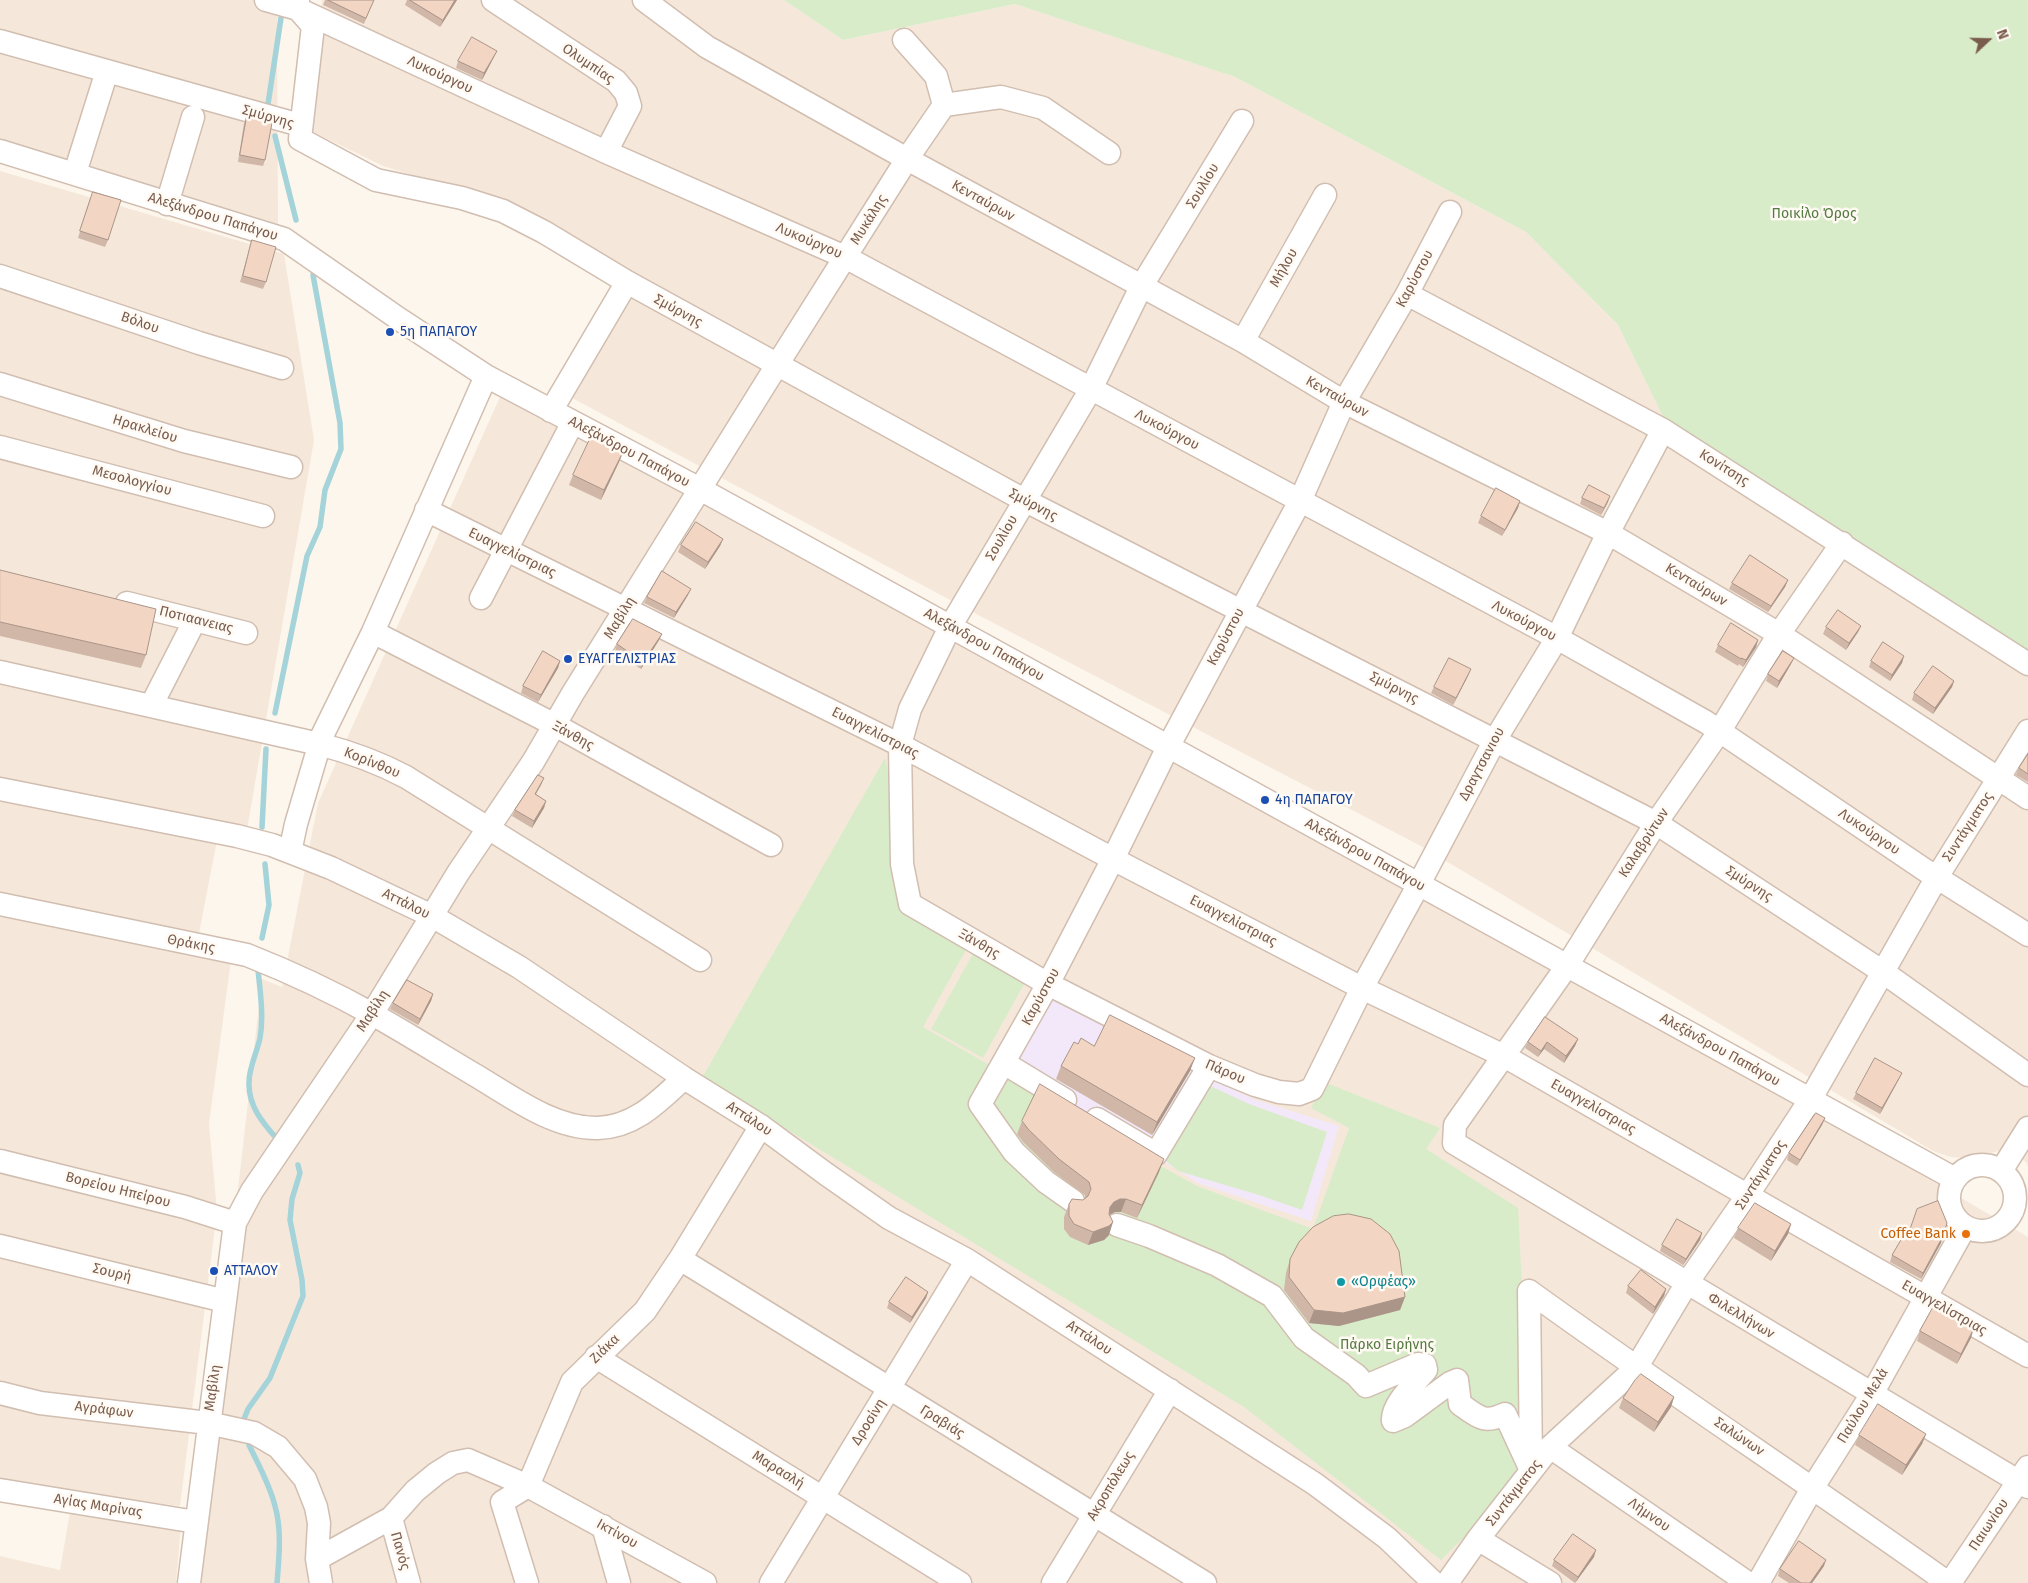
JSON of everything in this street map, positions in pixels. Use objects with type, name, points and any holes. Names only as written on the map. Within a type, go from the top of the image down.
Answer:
[{"type":"street","name":"Λυκούργου","points":[[266,0],[298,5],[606,152],[845,257],[1557,638],[1706,722],[1936,877],[2028,935]]},
{"type":"street","name":"Ολυμπίας","points":[[493,0],[616,81],[626,93],[630,106],[606,152]]},
{"type":"street","name":"Κενταύρων","points":[[644,0],[707,47],[907,159],[1243,341],[1344,402],[1608,533],[1779,634],[2028,798]]},
{"type":"street","points":[[298,5],[313,26],[300,125]]},
{"type":"street","points":[[904,40],[936,76],[944,105],[1001,97],[1043,108],[1109,153]]},
{"type":"street","name":"Σμύρνης","points":[[0,41],[300,125],[300,139],[376,180],[462,198],[503,211],[544,232],[627,282],[776,365],[1024,500],[1656,822],[1883,972],[2028,1075]]},
{"type":"street","points":[[75,173],[107,71]]},
{"type":"street","name":"Μυκάλης","points":[[700,489],[776,365],[907,159],[944,105]]},
{"type":"street","points":[[167,204],[193,117]]},
{"type":"street","name":"Σουλίου","points":[[910,904],[902,864],[900,745],[910,709],[950,627],[1091,389],[1141,287],[1242,121]]},
{"type":"street","name":"Αλεξάνδρου Παπάγου","points":[[0,151],[284,239],[399,319],[486,376],[700,489],[1955,1179]]},
{"type":"street","name":"Μήλου","points":[[1243,341],[1325,195]]},
{"type":"street","name":"Καρύστου","points":[[1073,1201],[1046,1182],[1014,1152],[980,1104],[1048,984],[1113,859],[1168,747],[1240,610],[1300,502],[1344,402],[1407,294],[1450,212]]},
{"type":"street","name":"Βόλου","points":[[0,276],[198,343],[282,368]]},
{"type":"street","points":[[551,411],[627,282]]},
{"type":"street","name":"Κονίτσης","points":[[1407,294],[1664,430],[2028,664]]},
{"type":"street","points":[[290,852],[319,744],[372,632],[486,376]]},
{"type":"street","name":"Ηρακλείου","points":[[0,384],[184,441],[291,468]]},
{"type":"street","points":[[482,598],[573,422]]},
{"type":"street","name":"Δραγτσανιου","points":[[1299,1094],[1312,1089],[1316,1082],[1362,988],[1494,740],[1557,638],[1608,533],[1664,430]]},
{"type":"street","name":"Μεσολογγίου","points":[[0,447],[263,516]]},
{"type":"street","name":"Μαβίλη","points":[[189,1583],[235,1223],[258,1183],[372,1014],[488,828],[533,762],[700,489]]},
{"type":"street","name":"Ευαγγελίστριας","points":[[426,510],[900,745],[1113,859],[1362,988],[1504,1056],[2028,1356]]},
{"type":"street","name":"Καλαβρύτων","points":[[1454,1143],[1454,1125],[1567,966],[1656,822],[1720,732],[1779,634],[1842,543]]},
{"type":"street","name":"Ποτιαανειας","points":[[111,599],[246,633]]},
{"type":"street","points":[[152,706],[195,620]]},
{"type":"street","name":"Ξάνθης","points":[[372,632],[554,726],[771,845]]},
{"type":"street","name":"Κορίνθου","points":[[0,672],[319,744],[355,754],[385,766],[406,777],[700,960]]},
{"type":"street","name":"Συντάγματος","points":[[1447,1583],[1478,1539],[1550,1447],[1636,1368],[1687,1284],[1810,1100],[1936,877],[2000,779],[2028,731]]},
{"type":"street","name":"Αττάλου","points":[[0,789],[237,836],[290,852],[331,868],[432,916],[519,967],[684,1078],[761,1126],[889,1218],[967,1260],[1315,1484],[1387,1538],[1434,1583]]},
{"type":"street","name":"Θράκης","points":[[0,904],[247,955],[281,969],[372,1014],[528,1106],[554,1119],[581,1127],[608,1127],[628,1122],[657,1103],[684,1078]]},
{"type":"street","name":"Ξάνθης","points":[[910,904],[1048,984]]},
{"type":"street","name":"Πάρου","points":[[1048,984],[1208,1066],[1255,1085],[1279,1092],[1299,1094]]},
{"type":"street","points":[[1004,1063],[1156,1154],[1208,1066]]},
{"type":"street","name":"Ζιάκα","points":[[528,1486],[572,1382],[645,1311],[680,1259],[761,1126]]},
{"type":"street","points":[[2002,1171],[2028,1128]]},
{"type":"street","name":"Φιλελλήνων","points":[[1454,1143],[1872,1394],[2025,1479]]},
{"type":"street","name":"Βορείου Ηπείρου","points":[[0,1161],[185,1208],[235,1223]]},
{"type":"street","points":[[1979,1166],[1989,1166],[2002,1171],[2014,1190],[2021,1212],[1994,1229],[1979,1232],[1965,1227],[1957,1220],[1950,1205],[1950,1189],[1955,1179],[1970,1168],[1979,1166]]},
{"type":"street","points":[[1117,1225],[1149,1236],[1217,1265],[1272,1296],[1304,1338],[1356,1375],[1366,1386],[1418,1364],[1425,1365],[1426,1370],[1404,1395],[1392,1414],[1393,1421],[1405,1416],[1450,1383],[1457,1380],[1460,1404],[1479,1418],[1492,1420],[1505,1414],[1531,1470]]},
{"type":"street","name":"Παύλου Μελά","points":[[1758,1583],[1813,1487],[1872,1394],[1965,1227]]},
{"type":"street","name":"Σουρή","points":[[0,1246],[225,1301]]},
{"type":"street","name":"Γραβιάς","points":[[680,1259],[1205,1583]]},
{"type":"street","name":"Δροσίνη","points":[[770,1583],[967,1260]]},
{"type":"street","name":"Σαλώνων","points":[[1531,1470],[1529,1291],[1636,1368],[1813,1487],[1949,1583]]},
{"type":"street","name":"Μαρασλή","points":[[596,1358],[960,1583]]},
{"type":"street","name":"Ακροπόλεως","points":[[1054,1583],[1170,1390]]},
{"type":"street","name":"Αγράφων","points":[[0,1393],[40,1403],[208,1423],[254,1433],[278,1447],[290,1459],[305,1480],[316,1507],[319,1523],[317,1559],[321,1583]]},
{"type":"street","name":"Λήμνου","points":[[1550,1447],[1748,1583]]},
{"type":"street","name":"Ικτίνου","points":[[317,1559],[390,1518],[415,1491],[436,1473],[453,1463],[468,1460],[528,1486],[705,1583]]},
{"type":"street","name":"Παιωνίου","points":[[1949,1583],[2025,1479]]},
{"type":"street","points":[[526,1583],[502,1502],[528,1486]]},
{"type":"street","name":"Αγίας Μαρίνας","points":[[0,1490],[196,1522]]},
{"type":"street","name":"Πανός","points":[[390,1518],[409,1583]]},
{"type":"street","points":[[603,1526],[619,1583]]},
{"type":"street","points":[[1478,1539],[1550,1583]]},
{"type":"shaded area","points":[[0,0],[280,0],[277,25],[278,224],[0,139]]},
{"type":"shaded area","points":[[322,0],[784,0],[843,40],[1015,4],[1235,77],[1526,232],[1618,325],[1666,423],[2028,657],[2028,1167],[2026,1162],[2004,1148],[1995,1152],[1965,1158],[1950,1157],[1933,1151],[1419,845],[982,617],[572,398],[641,279],[534,213],[504,199],[454,188],[383,166],[311,131]]},
{"type":"shaded area","points":[[0,171],[284,254],[314,440],[247,830],[220,825],[195,954],[231,960],[209,1124],[217,1211],[180,1506],[21,1486],[0,1480]]},
{"type":"shaded area","points":[[500,397],[1412,877],[2028,1237],[2028,1583],[193,1583],[262,979],[282,987],[318,803]]},
{"type":"shaded area","points":[[1053,990],[1199,1072],[1253,1099],[1339,1126],[1311,1221],[1198,1183],[1010,1066]]},
{"type":"shaded area","points":[[71,1506],[181,1525],[176,1583],[0,1583],[0,1556],[60,1570]]},
{"type":"green space","name":"Ποικίλο Όρος","points":[[784,0],[2028,0],[2028,657],[1666,423],[1618,325],[1526,232],[1235,77],[1015,4],[843,40]]},
{"type":"green space","name":"Πάρκο Ειρήνης","points":[[885,758],[921,909],[972,939],[923,1027],[1000,1071],[1074,1118],[1197,1186],[1313,1229],[1349,1128],[1311,1108],[1324,1082],[1440,1128],[1426,1149],[1518,1208],[1531,1470],[1441,1560],[1244,1407],[702,1078]]},
{"type":"green space","points":[[979,943],[1033,968],[983,1058],[931,1029]]},
{"type":"green space","points":[[1204,1083],[1249,1104],[1327,1132],[1302,1210],[1178,1171],[1164,1159]]},
{"type":"building","points":[[328,0],[374,0],[366,18]]},
{"type":"building","points":[[410,0],[455,0],[443,20]]},
{"type":"building","points":[[472,37],[497,51],[484,73],[458,61]]},
{"type":"building","points":[[247,116],[272,123],[265,160],[240,155]]},
{"type":"building","points":[[93,192],[121,200],[108,240],[80,231]]},
{"type":"building","points":[[252,240],[276,247],[266,282],[243,276]]},
{"type":"building","points":[[591,437],[623,452],[604,490],[573,475]]},
{"type":"building","points":[[1589,485],[1610,496],[1604,508],[1582,498]]},
{"type":"building","points":[[1496,488],[1520,501],[1505,530],[1481,516]]},
{"type":"building","points":[[696,522],[723,539],[708,562],[681,545]]},
{"type":"building","points":[[1750,555],[1788,580],[1771,606],[1732,583]]},
{"type":"building","points":[[0,570],[156,609],[146,655],[0,622]]},
{"type":"building","points":[[662,571],[691,589],[676,612],[647,597]]},
{"type":"building","points":[[1838,610],[1861,626],[1849,643],[1826,627]]},
{"type":"building","points":[[633,619],[662,634],[643,662],[617,644]]},
{"type":"building","points":[[1731,623],[1758,640],[1746,660],[1718,645]]},
{"type":"building","points":[[1883,642],[1904,656],[1892,675],[1871,661]]},
{"type":"building","points":[[543,651],[560,661],[541,695],[523,686]]},
{"type":"building","points":[[1783,651],[1794,658],[1779,681],[1768,674]]},
{"type":"building","points":[[1449,658],[1471,669],[1456,698],[1434,687]]},
{"type":"building","points":[[1933,666],[1954,681],[1935,708],[1914,693]]},
{"type":"building","points":[[2028,754],[2028,774],[2019,768]]},
{"type":"building","points":[[538,775],[544,778],[535,794],[546,801],[534,821],[515,810]]},
{"type":"building","points":[[407,980],[433,994],[420,1019],[393,1003]]},
{"type":"building","points":[[1110,1015],[1195,1058],[1157,1122],[1061,1066],[1074,1042],[1078,1044],[1081,1038],[1094,1046]]},
{"type":"building","points":[[1545,1017],[1578,1039],[1566,1056],[1547,1042],[1541,1051],[1528,1042]]},
{"type":"building","points":[[1875,1058],[1902,1073],[1882,1108],[1856,1093]]},
{"type":"building","points":[[1040,1084],[1164,1159],[1142,1205],[1126,1199],[1114,1202],[1110,1207],[1109,1214],[1113,1222],[1109,1226],[1093,1232],[1074,1224],[1069,1216],[1069,1204],[1072,1199],[1083,1200],[1088,1196],[1091,1189],[1089,1182],[1059,1159],[1022,1121]]},
{"type":"building","points":[[1816,1113],[1825,1118],[1800,1160],[1789,1153]]},
{"type":"building","points":[[1938,1201],[1947,1223],[1943,1236],[1923,1273],[1892,1255],[1905,1233],[1908,1235],[1917,1209]]},
{"type":"building","points":[[1755,1203],[1791,1224],[1775,1251],[1738,1228]]},
{"type":"building","name":"«Ορφέας»","points":[[1349,1214],[1371,1219],[1390,1234],[1399,1251],[1405,1297],[1343,1313],[1314,1310],[1289,1277],[1290,1259],[1299,1242],[1313,1227],[1333,1216]]},
{"type":"building","points":[[1677,1219],[1702,1233],[1686,1259],[1662,1245]]},
{"type":"building","points":[[1641,1270],[1666,1289],[1655,1307],[1628,1286]]},
{"type":"building","points":[[906,1277],[928,1292],[912,1317],[889,1302]]},
{"type":"building","points":[[1934,1306],[1974,1328],[1961,1354],[1920,1331]]},
{"type":"building","points":[[1641,1374],[1674,1397],[1658,1422],[1623,1398]]},
{"type":"building","points":[[1878,1404],[1926,1434],[1906,1465],[1859,1435]]},
{"type":"building","points":[[1573,1534],[1596,1550],[1578,1577],[1554,1560]]},
{"type":"building","points":[[1799,1541],[1826,1560],[1810,1583],[1801,1583],[1780,1569]]},
{"type":"waterway","points":[[268,104],[281,18]]},
{"type":"waterway","points":[[275,136],[296,220]]},
{"type":"waterway","points":[[275,713],[307,556],[320,527],[325,490],[341,449],[340,423],[313,275]]},
{"type":"waterway","points":[[262,827],[266,749]]},
{"type":"waterway","points":[[262,938],[269,905],[265,864]]},
{"type":"waterway","points":[[258,969],[262,1021],[259,1043],[250,1071],[249,1091],[257,1113],[277,1139]]},
{"type":"waterway","points":[[244,1419],[248,1409],[270,1378],[303,1296],[302,1280],[290,1220],[292,1199],[300,1173],[298,1165]]},
{"type":"waterway","points":[[249,1445],[264,1475],[277,1515],[279,1525],[277,1583]]},
{"type":"place","name":"5η ΠΑΠΑΓΟΥ","points":[[390,332]]},
{"type":"place","name":"ΕΥΑΓΓΕΛΙΣΤΡΙΑΣ","points":[[568,659]]},
{"type":"place","name":"4η ΠΑΠΑΓΟΥ","points":[[1265,800]]},
{"type":"place","name":"Coffee Bank","points":[[1966,1234]]},
{"type":"place","name":"ΑΤΤΑΛΟΥ","points":[[214,1271]]},
{"type":"place","name":"«Ορφέας»","points":[[1341,1282]]}]
